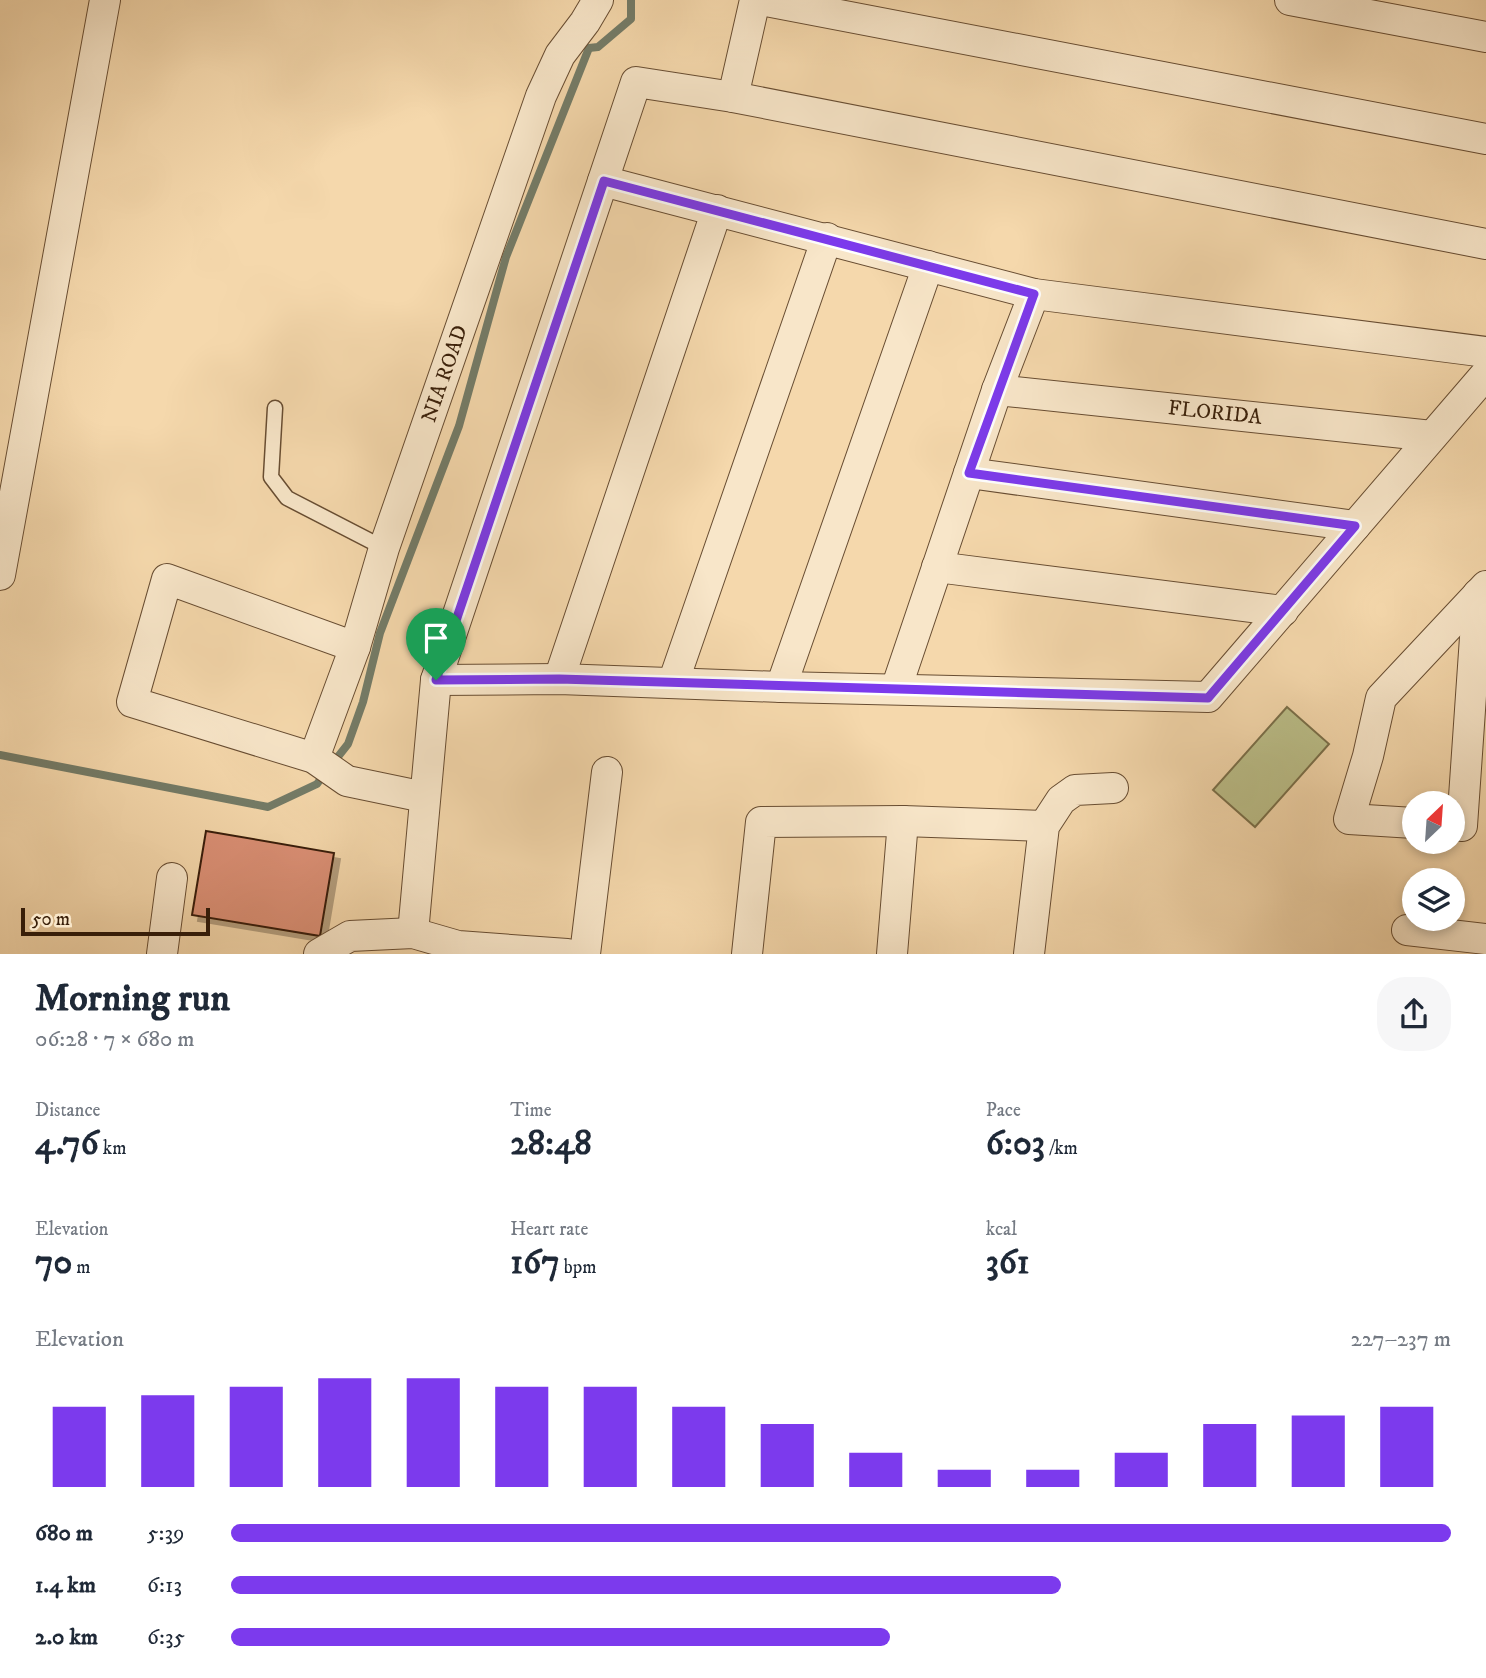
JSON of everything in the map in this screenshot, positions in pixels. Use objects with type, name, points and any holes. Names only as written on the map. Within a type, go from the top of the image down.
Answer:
[{"type":"street","points":[[0,575],[105,0]]},
{"type":"street","name":"NIA ROAD","points":[[314,758],[355,647],[384,548],[541,96],[560,55],[585,22],[597,0]]},
{"type":"street","points":[[733,97],[755,0]]},
{"type":"street","points":[[761,0],[1486,139]]},
{"type":"street","points":[[1290,0],[1486,37]]},
{"type":"street","points":[[413,933],[436,680],[636,82],[733,97],[1486,244]]},
{"type":"street","points":[[604,181],[1034,294],[1486,352]]},
{"type":"street","points":[[559,679],[717,210]]},
{"type":"street","points":[[673,683],[827,238]]},
{"type":"street","points":[[781,687],[928,265]]},
{"type":"street","points":[[896,689],[969,473],[1034,294]]},
{"type":"street","points":[[436,680],[559,679],[1208,698],[1486,374]]},
{"type":"street","name":"FLORIDA","points":[[998,390],[1432,436]]},
{"type":"street","points":[[969,473],[1355,526]]},
{"type":"street","points":[[937,567],[1283,611]]},
{"type":"street","points":[[355,647],[167,579],[132,702],[314,758],[346,781],[424,797]]},
{"type":"street","points":[[1402,822],[1349,819],[1368,756],[1381,698],[1482,590]]},
{"type":"street","points":[[1467,826],[1482,590]]},
{"type":"street","points":[[585,954],[607,772]]},
{"type":"street","points":[[1029,954],[1044,826],[1061,800],[1075,790],[1113,788]]},
{"type":"street","points":[[747,954],[761,822],[903,821],[1044,826]]},
{"type":"street","points":[[892,954],[903,821]]},
{"type":"street","points":[[162,954],[173,878]]},
{"type":"street","points":[[1416,931],[1486,939]]},
{"type":"street","points":[[319,954],[350,936],[413,933],[458,946],[567,954]]},
{"type":"lane","points":[[275,408],[271,477],[287,498],[384,548]]},
{"type":"green space","points":[[1287,707],[1329,744],[1255,827],[1213,790]]},
{"type":"building","points":[[206,831],[334,853],[320,936],[192,915]]},
{"type":"waterway","points":[[333,763],[348,744],[363,702],[380,633],[459,426],[506,257],[589,48],[598,47],[631,19],[631,0]]},
{"type":"waterway","points":[[0,755],[268,807],[317,784],[325,773]]},
{"type":"route","points":[[604,181],[1034,294],[969,473],[1355,526],[1208,698],[559,679],[436,680],[604,181]]}]
